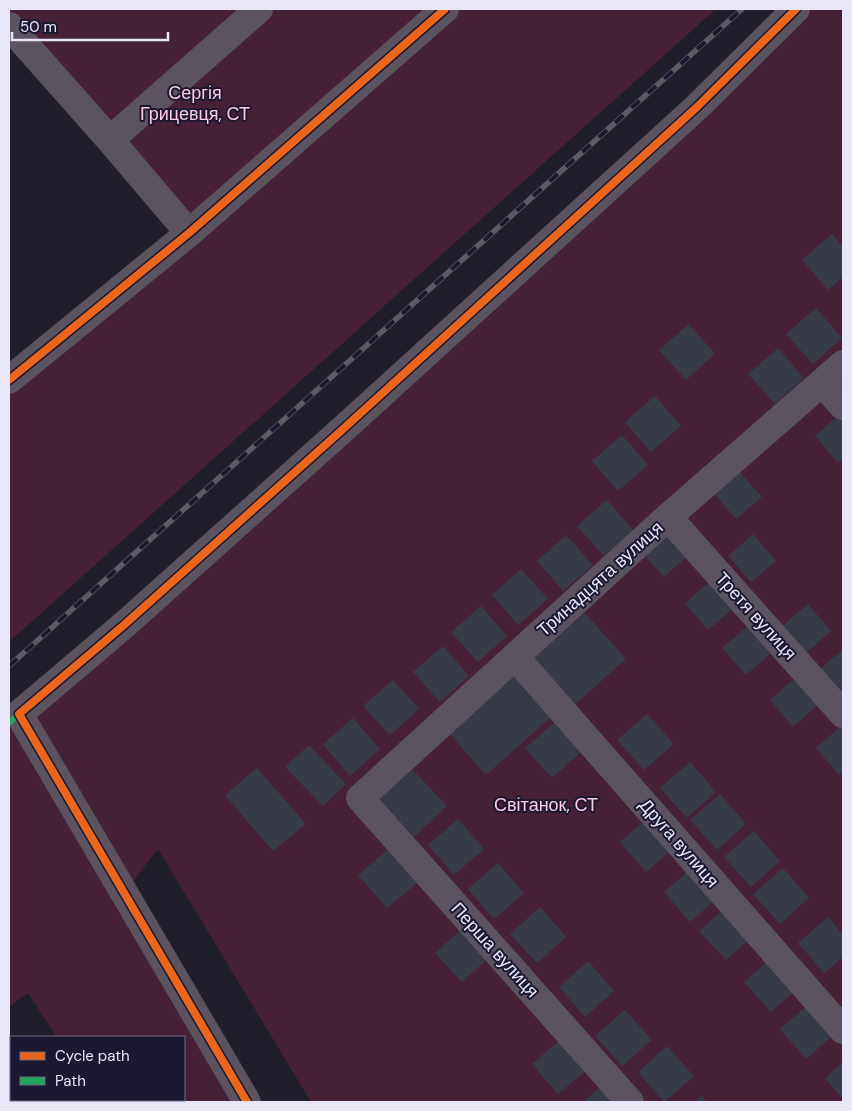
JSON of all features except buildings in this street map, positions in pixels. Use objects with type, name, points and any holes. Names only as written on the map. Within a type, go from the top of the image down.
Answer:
[{"type":"street","points":[[110,140],[259,9]]},
{"type":"street","points":[[9,380],[189,233],[445,9]]},
{"type":"street","points":[[247,1102],[19,714],[124,625],[357,417],[696,107],[796,9]]},
{"type":"street","points":[[9,26],[189,233]]},
{"type":"street","name":"Тринадцята вулиця","points":[[360,798],[668,518],[843,364]]},
{"type":"street","points":[[822,383],[843,406]]},
{"type":"street","name":"Третя вулиця","points":[[668,518],[843,714]]},
{"type":"street","name":"Друга вулиця","points":[[515,657],[843,1030]]},
{"type":"street","name":"Перша вулиця","points":[[360,798],[630,1102]]},
{"type":"green space","name":"Сергія Грицевця, СТ","points":[[9,9],[716,9],[9,642],[9,373],[186,230],[9,42]]},
{"type":"green space","name":"Світанок, СТ","points":[[788,9],[843,9],[843,1102],[311,1102],[158,849],[124,893],[247,1102],[98,1102],[185,1101],[185,1036],[56,1036],[28,993],[9,1007],[9,724]]},
{"type":"railway","points":[[9,666],[742,9]]},
{"type":"marked path","points":[[9,723],[19,714]]},
{"type":"cycle path","points":[[9,380],[189,233],[445,9]]},
{"type":"cycle path","points":[[247,1102],[19,714],[124,625],[342,430],[697,107],[796,9]]}]
